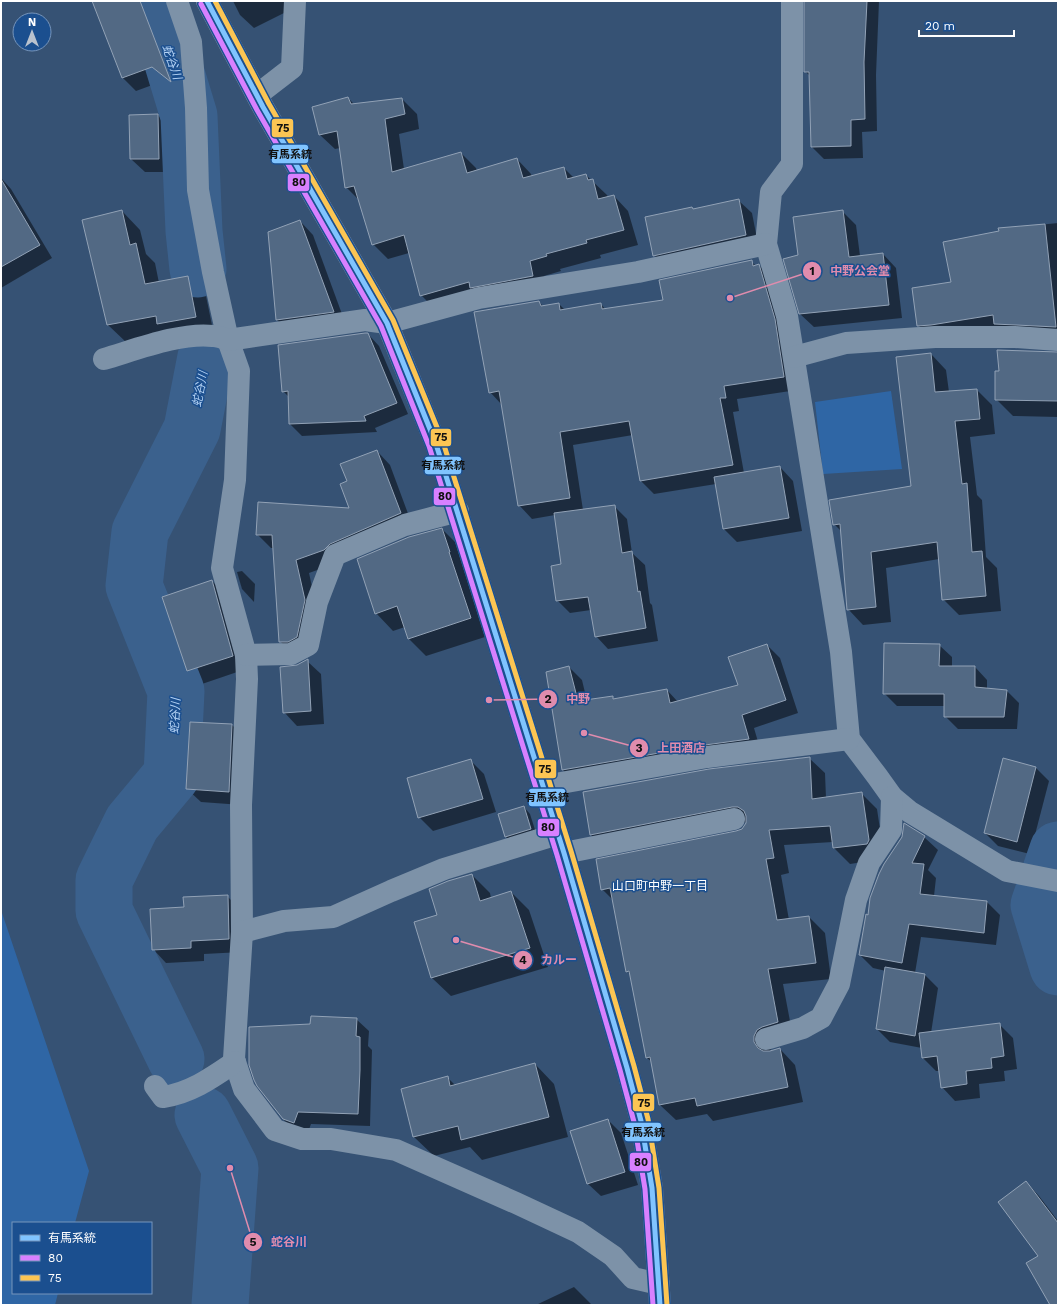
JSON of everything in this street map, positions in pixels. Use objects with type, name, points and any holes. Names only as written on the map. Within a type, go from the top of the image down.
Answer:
[{"type":"main road","points":[[207,1],[257,95],[387,323],[436,444],[544,786],[641,1121],[652,1188],[660,1295]]},
{"type":"street","points":[[177,1],[191,42],[196,108],[198,190],[213,272],[228,340],[239,371],[235,480],[222,568],[246,655],[247,679],[241,805],[242,932],[235,1051],[235,1062],[244,1089],[275,1130],[302,1139],[331,1139],[396,1150],[516,1202],[578,1232],[613,1256],[633,1278],[660,1295]]},
{"type":"street","points":[[257,95],[292,68],[295,1]]},
{"type":"street","points":[[792,1],[792,164],[771,192],[766,244],[787,316],[841,652],[849,739],[892,797],[910,812],[1007,871],[1058,881]]},
{"type":"street","points":[[104,358],[178,338],[194,336],[213,336],[228,340],[365,320],[387,323],[479,298],[638,272],[766,244]]},
{"type":"street","points":[[794,358],[846,343],[935,337],[1015,337],[1058,340]]},
{"type":"street","points":[[246,655],[291,654],[308,645],[317,602],[335,554],[405,525],[458,511]]},
{"type":"street","points":[[544,786],[707,757],[849,739]]},
{"type":"street","points":[[766,1039],[803,1028],[821,1018],[839,984],[856,900],[869,863],[891,830],[892,797]]},
{"type":"street","points":[[242,932],[284,921],[333,917],[444,869],[561,844],[734,819]]},
{"type":"street","points":[[155,1086],[163,1097],[176,1095],[204,1083],[235,1062]]},
{"type":"shaded area","points":[[891,391],[902,469],[823,474],[815,402]]},
{"type":"shaded area","points":[[1,910],[89,1171],[75,1222],[12,1222],[12,1294],[58,1294],[55,1305],[1,1305]]},
{"type":"building","points":[[92,1],[140,1],[171,82],[152,67],[122,78]]},
{"type":"building","points":[[804,1],[867,1],[864,62],[865,119],[851,120],[851,146],[811,147],[809,72],[804,72]]},
{"type":"building","points":[[348,97],[351,104],[402,98],[405,114],[385,119],[392,172],[461,152],[467,173],[517,158],[523,178],[564,167],[567,179],[586,174],[588,180],[593,179],[598,199],[614,195],[624,230],[586,240],[587,243],[546,254],[547,256],[530,261],[533,276],[470,288],[469,282],[420,296],[404,235],[372,245],[354,186],[345,188],[337,131],[319,135],[312,107]]},
{"type":"building","points":[[158,114],[159,159],[130,159],[129,115]]},
{"type":"building","points":[[1,179],[40,245],[1,267]]},
{"type":"building","points":[[739,199],[746,235],[653,256],[645,217]]},
{"type":"building","points":[[122,210],[130,245],[136,243],[145,284],[188,276],[196,317],[157,324],[156,316],[107,325],[82,220]]},
{"type":"building","points":[[843,210],[849,257],[883,253],[889,305],[799,314],[783,259],[798,255],[793,217]]},
{"type":"building","points":[[300,220],[334,312],[276,320],[268,232]]},
{"type":"building","points":[[1045,224],[1056,327],[994,324],[993,315],[917,326],[912,288],[951,282],[943,242],[999,231],[998,228]]},
{"type":"building","points":[[752,260],[753,266],[759,264],[775,319],[784,377],[724,386],[726,398],[720,398],[733,465],[640,481],[629,421],[560,432],[570,498],[518,506],[499,391],[489,393],[474,312],[539,301],[541,306],[559,303],[560,310],[601,303],[602,309],[663,300],[659,280]]},
{"type":"building","points":[[368,333],[397,403],[364,416],[366,421],[289,424],[288,391],[282,392],[278,345]]},
{"type":"building","points":[[997,350],[1058,352],[1058,401],[995,400],[995,371],[999,371]]},
{"type":"building","points":[[931,353],[935,392],[977,389],[980,419],[955,421],[962,484],[967,483],[972,552],[982,551],[986,596],[942,600],[937,542],[871,552],[876,607],[847,610],[840,524],[833,525],[829,500],[911,486],[896,357]]},
{"type":"building","points":[[377,450],[401,513],[330,544],[324,550],[296,560],[305,600],[297,637],[288,642],[279,642],[272,535],[256,535],[258,502],[349,508],[340,484],[347,481],[340,464]]},
{"type":"building","points":[[780,466],[789,518],[723,529],[714,477]]},
{"type":"building","points":[[615,505],[622,553],[632,551],[638,592],[640,591],[646,628],[595,637],[588,597],[556,601],[551,566],[561,564],[554,513]]},
{"type":"building","points":[[442,528],[471,618],[408,639],[397,606],[375,614],[357,559],[409,537]]},
{"type":"building","points":[[212,580],[233,656],[187,671],[162,597]]},
{"type":"building","points":[[884,643],[940,644],[939,666],[975,666],[975,687],[1007,690],[1004,717],[944,717],[944,694],[883,694]]},
{"type":"building","points":[[767,644],[786,700],[742,715],[749,739],[705,745],[562,770],[546,672],[569,666],[578,701],[613,696],[613,699],[667,689],[670,703],[738,685],[728,657]]},
{"type":"building","points":[[308,659],[311,711],[283,713],[280,667],[297,665]]},
{"type":"building","points":[[190,722],[232,724],[229,792],[186,789]]},
{"type":"building","points":[[810,757],[812,799],[862,792],[869,840],[867,844],[833,848],[830,826],[769,830],[774,858],[766,859],[777,920],[809,916],[816,963],[768,969],[778,1022],[757,1030],[754,1036],[754,1042],[758,1048],[763,1051],[770,1051],[780,1048],[788,1087],[697,1106],[695,1098],[659,1105],[650,1057],[646,1058],[629,971],[626,972],[610,888],[601,890],[596,859],[736,831],[742,829],[746,823],[746,816],[744,811],[738,807],[732,807],[590,835],[583,792],[709,769]]},
{"type":"building","points":[[1003,758],[1036,767],[1017,842],[984,833]]},
{"type":"building","points":[[471,759],[483,799],[418,818],[407,778]]},
{"type":"building","points":[[524,806],[531,829],[505,837],[498,814]]},
{"type":"building","points":[[904,823],[925,836],[912,863],[924,864],[920,894],[987,901],[984,933],[909,924],[902,963],[859,955],[866,914],[868,915],[870,898],[884,864],[902,837]]},
{"type":"building","points":[[472,874],[480,901],[511,891],[530,948],[431,978],[414,922],[437,915],[429,889],[448,881]]},
{"type":"building","points":[[228,895],[229,939],[191,941],[191,948],[152,950],[150,909],[184,907],[183,897]]},
{"type":"building","points":[[885,967],[925,974],[915,1036],[876,1029]]},
{"type":"building","points":[[311,1016],[357,1018],[356,1036],[360,1037],[358,1114],[298,1112],[294,1123],[283,1119],[254,1080],[249,1065],[249,1027],[310,1024]]},
{"type":"building","points":[[1000,1023],[1004,1056],[991,1058],[992,1068],[966,1071],[967,1084],[941,1088],[937,1056],[922,1058],[919,1033]]},
{"type":"building","points":[[535,1063],[549,1117],[461,1140],[458,1126],[413,1137],[401,1089],[448,1076],[450,1086]]},
{"type":"building","points":[[608,1119],[625,1172],[587,1184],[570,1131]]},
{"type":"building","points":[[1026,1181],[1058,1223],[1058,1305],[1050,1305],[1026,1263],[1038,1256],[998,1202]]},
{"type":"waterway","name":"蛇谷川","points":[[145,1],[169,50],[189,116],[194,231],[198,269]]},
{"type":"waterway","name":"蛇谷川","points":[[176,1059],[104,911],[104,880],[132,823],[172,775],[176,691],[134,586],[140,532],[192,429],[206,357]]},
{"type":"waterway","points":[[1058,850],[1039,905],[1058,967]]},
{"type":"waterway","name":"蛇谷川","points":[[203,1115],[230,1168],[220,1305]]},
{"type":"transit line","name":"有馬系統","points":[[207,1],[263,107],[387,323],[436,444],[564,853],[641,1121],[652,1188],[660,1305]]},
{"type":"transit line","name":"75","points":[[215,1],[269,104],[393,320],[443,442],[571,851],[648,1119],[659,1188],[667,1305]]},
{"type":"transit line","name":"80","points":[[201,4],[257,110],[381,326],[429,446],[557,855],[634,1122],[645,1189],[653,1305]]},
{"type":"place","name":"中野公会堂","points":[[730,298]]},
{"type":"place","name":"中野","points":[[489,700]]},
{"type":"place","name":"上田酒店","points":[[584,733]]},
{"type":"place","name":"カルー","points":[[456,940]]},
{"type":"place","name":"蛇谷川","points":[[230,1168]]},
{"type":"district","name":"山口町中野一丁目","points":[[660,886]]}]
